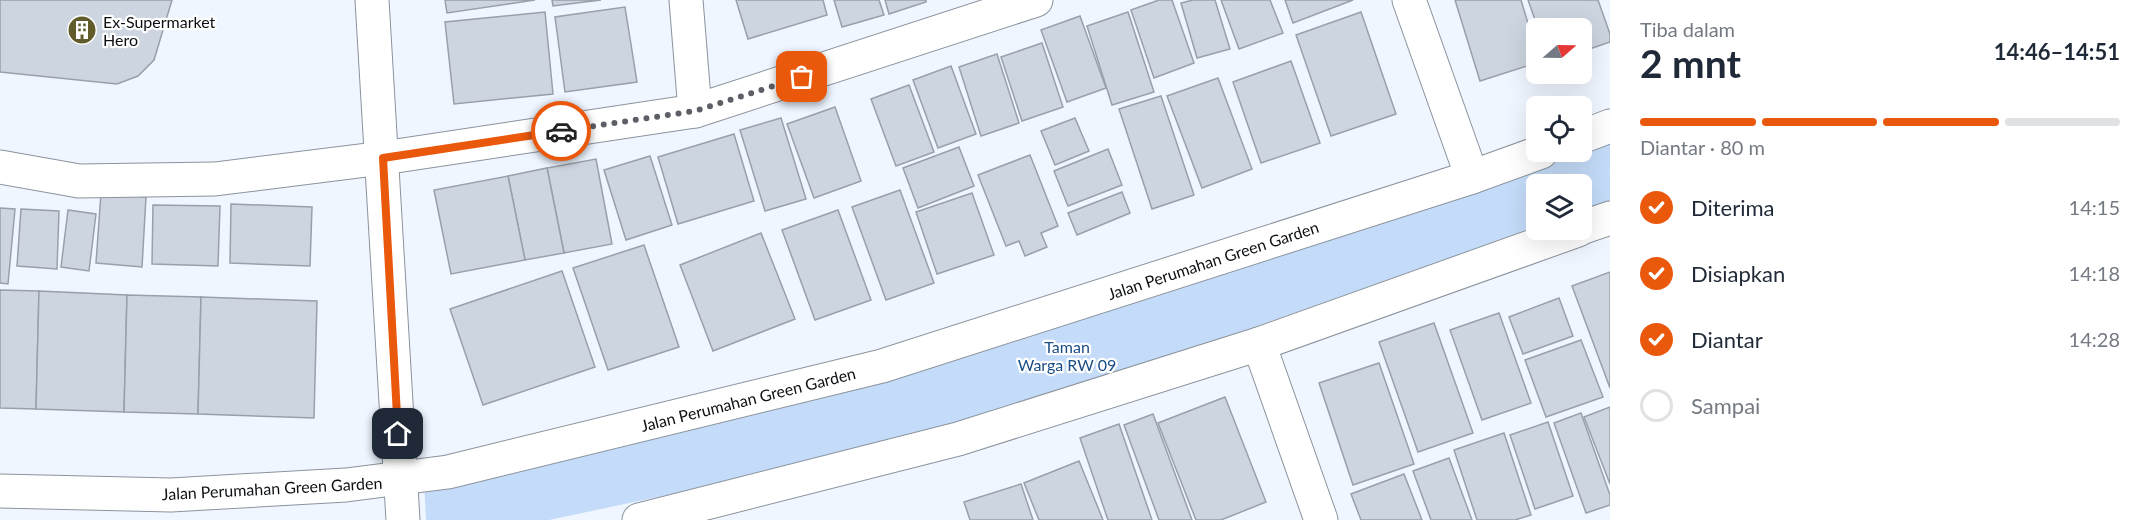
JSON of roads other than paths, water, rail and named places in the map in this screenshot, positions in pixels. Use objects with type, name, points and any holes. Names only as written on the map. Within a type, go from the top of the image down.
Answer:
[{"type":"street","points":[[372,0],[403,520]]},
{"type":"street","points":[[686,0],[695,111]]},
{"type":"street","points":[[0,167],[79,182],[215,179],[383,158],[695,111],[1036,0]]},
{"type":"street","points":[[1410,0],[1472,177]]},
{"type":"street","points":[[1592,133],[1610,126]]},
{"type":"street","name":"Jalan Perumahan Green Garden","points":[[0,491],[171,495],[400,480],[448,472],[882,366],[1472,177],[1526,157]]},
{"type":"street","points":[[1592,225],[1610,218]]},
{"type":"street","points":[[639,520],[958,439],[1259,344],[1549,240]]},
{"type":"street","points":[[1259,344],[1322,520]]},
{"type":"place","name":"Ex-Supermarket Hero","points":[[82,30]]},
{"type":"park label","name":"Taman Warga RW 09","points":[[1067,355]]}]
